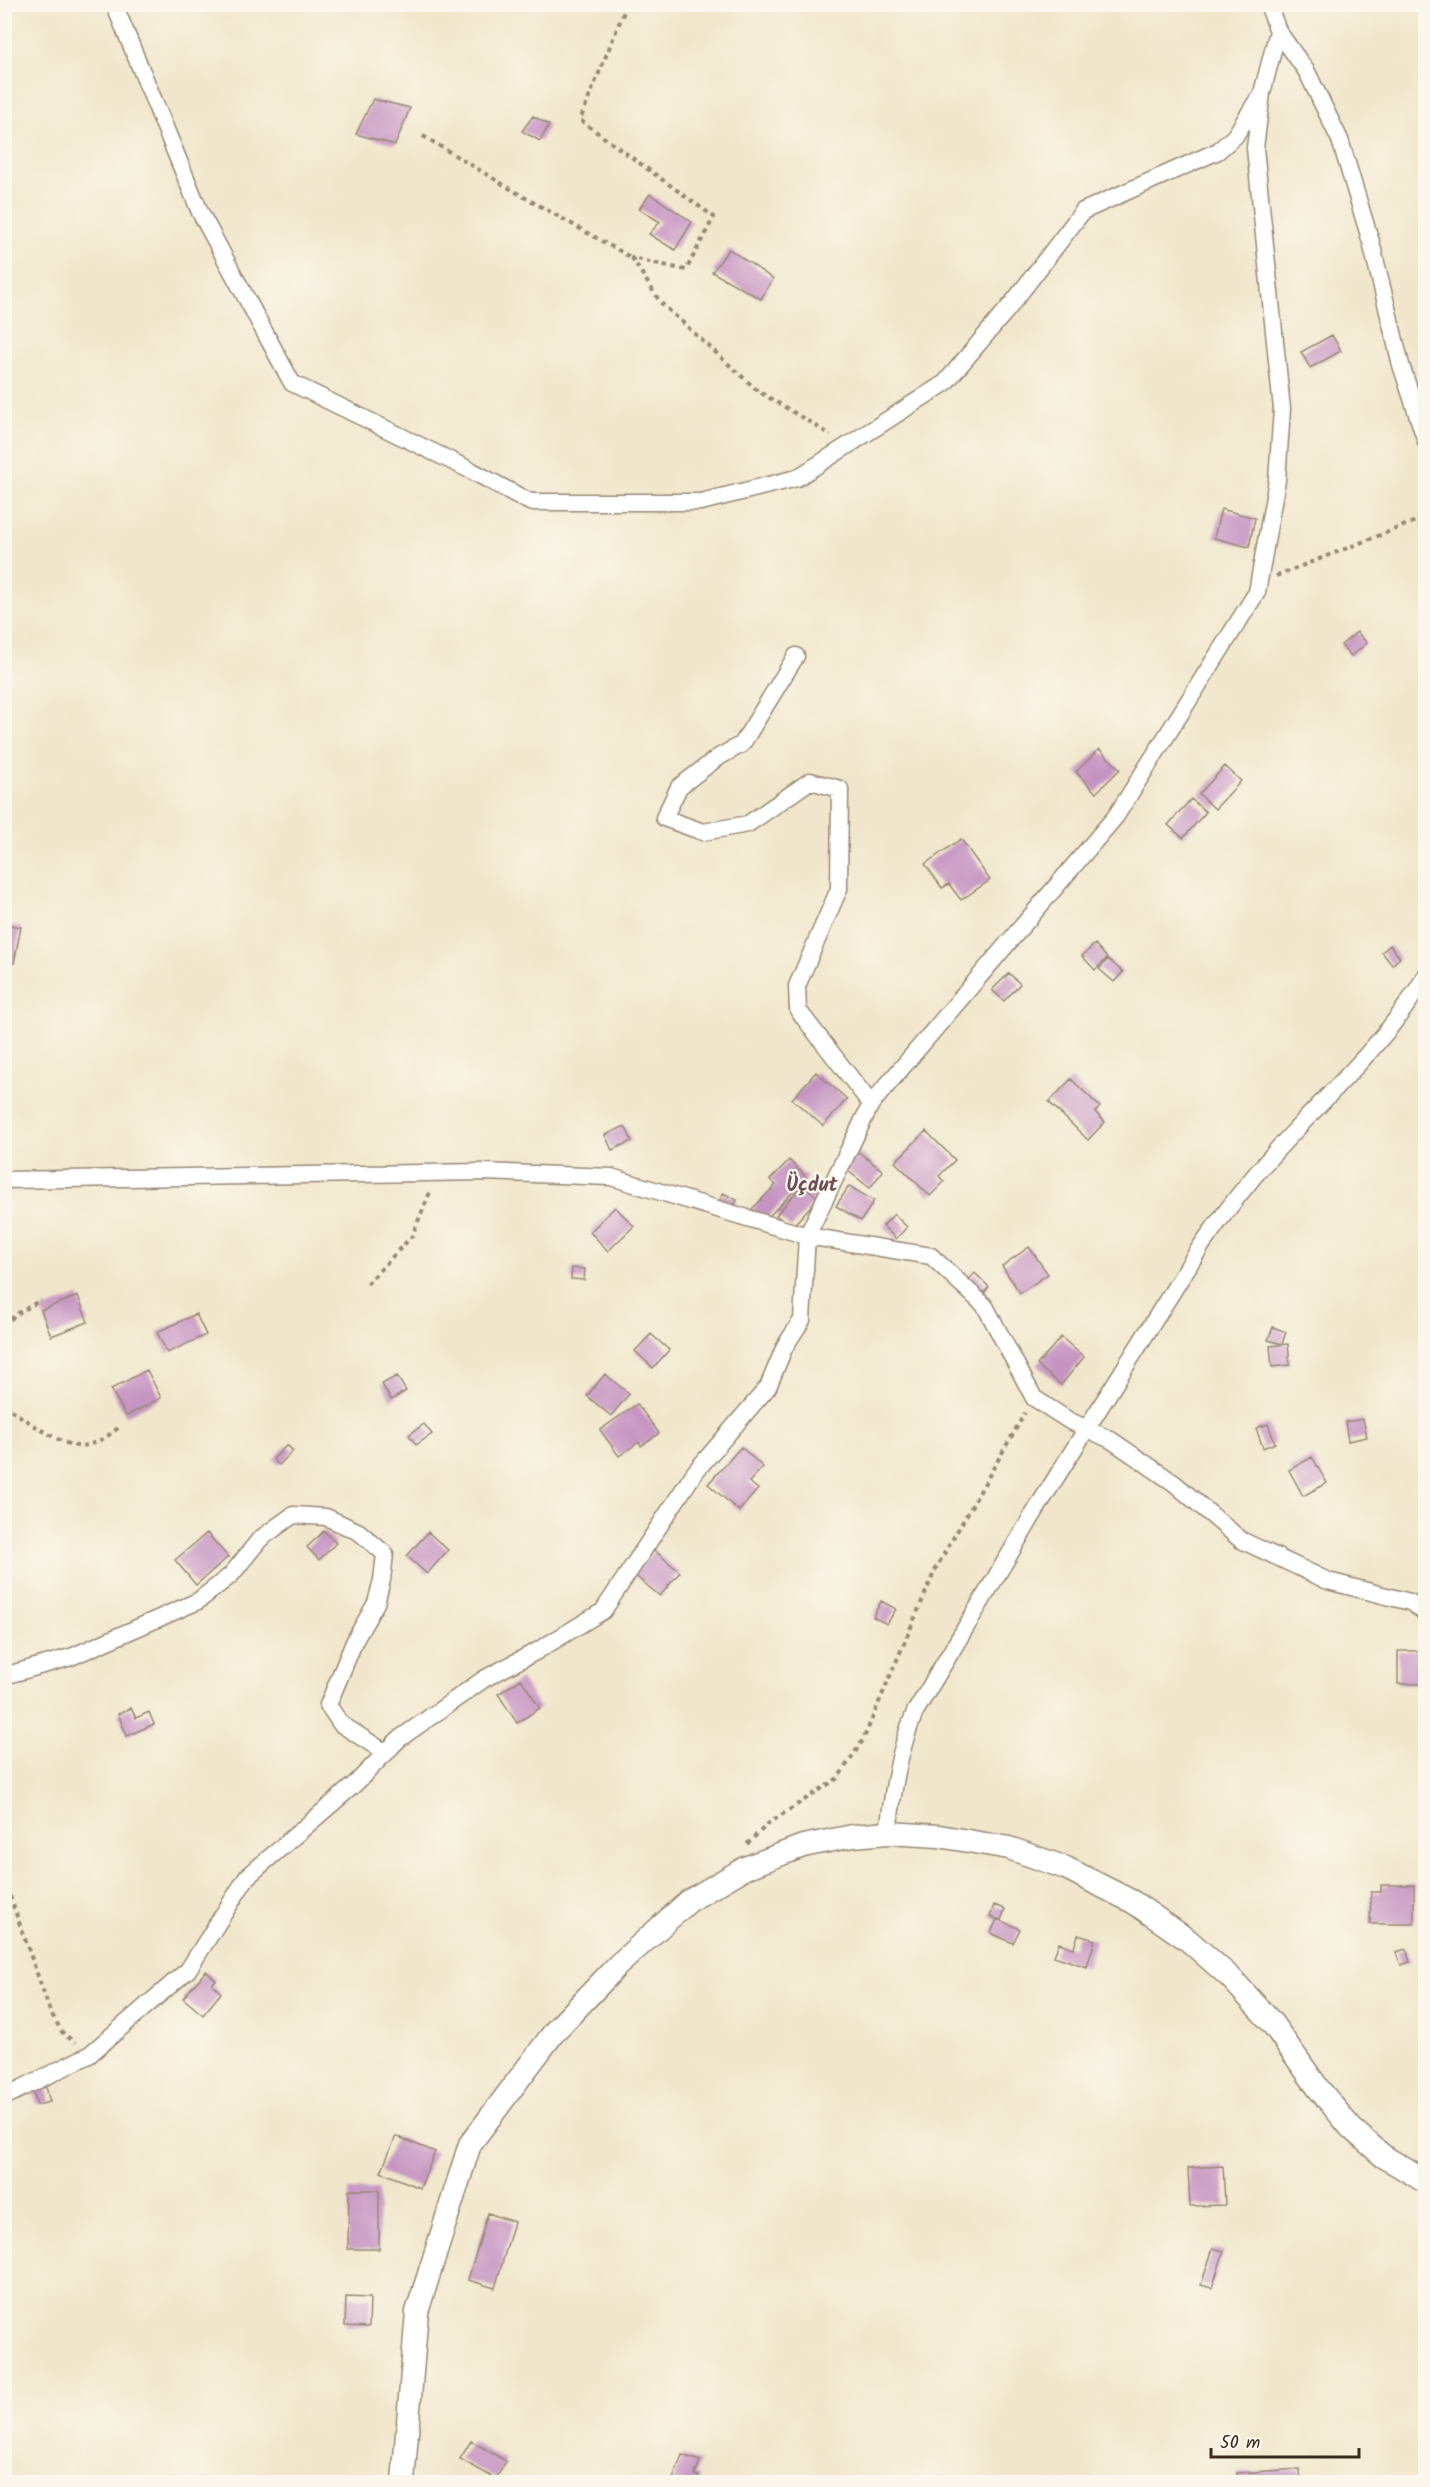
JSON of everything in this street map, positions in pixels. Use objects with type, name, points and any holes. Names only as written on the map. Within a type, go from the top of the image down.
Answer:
[{"type":"street","points":[[114,4],[200,212],[292,383],[530,502],[701,502],[797,478],[945,383],[1011,305],[1083,211],[1218,152],[1235,136],[1262,93]]},
{"type":"street","points":[[1268,4],[1278,31],[1316,87],[1340,140],[1371,242],[1401,365],[1425,441]]},
{"type":"street","points":[[4,2097],[89,2055],[188,1970],[247,1877],[356,1783],[399,1739],[484,1679],[537,1652],[603,1611],[695,1472],[768,1386],[785,1346],[802,1320],[807,1236],[871,1104],[1116,816],[1257,592],[1278,480],[1282,409],[1255,148],[1262,93],[1278,31]]},
{"type":"street","points":[[796,656],[742,744],[717,758],[679,787],[664,818],[703,832],[748,824],[810,781],[840,789],[839,890],[797,986],[798,1010],[871,1104]]},
{"type":"street","points":[[888,1833],[896,1770],[915,1712],[1042,1500],[1201,1246],[1224,1214],[1276,1151],[1380,1040],[1401,1013],[1425,975]]},
{"type":"street","points":[[4,1180],[438,1173],[611,1177],[807,1236],[931,1256],[985,1306],[1034,1398],[1068,1420],[1111,1440],[1174,1483],[1241,1540],[1328,1581],[1410,1602],[1425,1612]]},
{"type":"street","points":[[4,1676],[71,1657],[198,1601],[231,1575],[260,1539],[293,1515],[326,1518],[359,1532],[385,1554],[382,1581],[376,1603],[355,1640],[328,1705],[341,1724],[386,1753]]},
{"type":"street","points":[[403,2482],[417,2312],[470,2144],[555,2031],[617,1966],[689,1901],[745,1868],[803,1846],[853,1836],[888,1833],[939,1836],[1009,1848],[1066,1868],[1133,1902],[1188,1940],[1231,1978],[1272,2023],[1318,2088],[1351,2128],[1383,2156],[1425,2182]]},
{"type":"path","points":[[423,136],[632,258],[686,270],[714,217],[580,120],[627,4]]},
{"type":"path","points":[[632,258],[660,302],[758,391],[848,446]]},
{"type":"path","points":[[1259,583],[1425,517]]},
{"type":"path","points":[[4,1040],[7,978]]},
{"type":"path","points":[[367,1284],[412,1236],[438,1173]]},
{"type":"path","points":[[4,1326],[15,1316],[41,1300]]},
{"type":"path","points":[[745,1846],[769,1823],[838,1778],[863,1740],[936,1568],[1034,1398]]},
{"type":"path","points":[[4,1404],[29,1424],[77,1447],[104,1440],[118,1428]]},
{"type":"path","points":[[4,1879],[50,2011],[62,2032],[89,2055]]},
{"type":"building","points":[[373,99],[410,108],[395,145],[356,134]]},
{"type":"building","points":[[533,116],[549,125],[540,141],[522,131]]},
{"type":"building","points":[[650,194],[692,222],[675,250],[649,234],[660,222],[639,209]]},
{"type":"building","points":[[729,249],[773,279],[761,299],[712,272]]},
{"type":"building","points":[[1332,335],[1341,351],[1310,368],[1301,352]]},
{"type":"building","points":[[1221,509],[1255,518],[1249,547],[1214,538]]},
{"type":"building","points":[[1357,632],[1367,643],[1351,656],[1341,645]]},
{"type":"building","points":[[1099,749],[1120,769],[1096,793],[1076,772]]},
{"type":"building","points":[[1225,766],[1241,781],[1215,809],[1199,794]]},
{"type":"building","points":[[1191,799],[1206,812],[1183,838],[1168,825]]},
{"type":"building","points":[[961,839],[990,880],[961,900],[949,884],[942,888],[925,864]]},
{"type":"building","points":[[4,924],[21,927],[14,963],[4,961]]},
{"type":"building","points":[[1095,944],[1107,958],[1095,970],[1082,956]]},
{"type":"building","points":[[1390,945],[1400,958],[1392,965],[1382,952]]},
{"type":"building","points":[[1108,959],[1123,972],[1114,982],[1099,969]]},
{"type":"building","points":[[1009,973],[1020,984],[1004,1001],[992,990]]},
{"type":"building","points":[[816,1072],[847,1099],[823,1126],[792,1099]]},
{"type":"building","points":[[1071,1079],[1100,1107],[1095,1112],[1105,1122],[1088,1140],[1049,1102]]},
{"type":"building","points":[[625,1126],[632,1141],[612,1150],[605,1135]]},
{"type":"building","points":[[926,1131],[955,1160],[939,1176],[944,1182],[930,1196],[895,1162]]},
{"type":"building","points":[[856,1150],[883,1171],[870,1188],[843,1167]]},
{"type":"building","points":[[789,1160],[807,1178],[764,1221],[752,1209],[776,1185],[770,1180]]},
{"type":"building","points":[[803,1184],[818,1198],[791,1228],[776,1215]]},
{"type":"building","points":[[849,1186],[874,1201],[861,1221],[836,1206]]},
{"type":"building","points":[[723,1193],[737,1200],[733,1207],[720,1200]]},
{"type":"building","points":[[615,1207],[634,1226],[608,1251],[590,1232]]},
{"type":"building","points":[[894,1214],[907,1227],[896,1239],[883,1226]]},
{"type":"building","points":[[1029,1247],[1048,1274],[1020,1293],[1002,1266]]},
{"type":"building","points":[[572,1268],[585,1269],[584,1280],[571,1279]]},
{"type":"building","points":[[975,1273],[989,1287],[982,1295],[967,1281]]},
{"type":"building","points":[[78,1296],[88,1322],[51,1336],[41,1310]]},
{"type":"building","points":[[196,1314],[206,1335],[167,1353],[157,1332]]},
{"type":"building","points":[[1273,1327],[1286,1332],[1282,1344],[1268,1340]]},
{"type":"building","points":[[651,1334],[669,1350],[653,1368],[635,1351]]},
{"type":"building","points":[[1061,1337],[1084,1357],[1061,1385],[1037,1365]]},
{"type":"building","points":[[1288,1344],[1290,1365],[1272,1367],[1270,1346]]},
{"type":"building","points":[[147,1370],[161,1398],[126,1416],[111,1389]]},
{"type":"building","points":[[605,1374],[629,1394],[611,1416],[587,1396]]},
{"type":"building","points":[[397,1376],[406,1391],[391,1400],[382,1384]]},
{"type":"building","points":[[637,1404],[659,1433],[641,1446],[639,1442],[619,1456],[600,1430]]},
{"type":"building","points":[[1363,1419],[1367,1437],[1348,1441],[1345,1422]]},
{"type":"building","points":[[424,1424],[432,1434],[416,1445],[409,1435]]},
{"type":"building","points":[[1268,1424],[1275,1443],[1263,1448],[1256,1428]]},
{"type":"building","points":[[287,1445],[293,1451],[279,1465],[273,1459]]},
{"type":"building","points":[[741,1447],[763,1467],[749,1482],[758,1489],[739,1511],[708,1484]]},
{"type":"building","points":[[1312,1457],[1327,1483],[1303,1496],[1289,1470]]},
{"type":"building","points":[[324,1531],[336,1543],[319,1560],[307,1547]]},
{"type":"building","points":[[428,1532],[448,1550],[427,1574],[407,1556]]},
{"type":"building","points":[[207,1533],[228,1557],[196,1585],[175,1560]]},
{"type":"building","points":[[654,1550],[680,1572],[660,1596],[633,1574]]},
{"type":"building","points":[[881,1601],[896,1609],[887,1624],[873,1617]]},
{"type":"building","points":[[1398,1651],[1421,1651],[1421,1684],[1398,1684]]},
{"type":"building","points":[[521,1679],[540,1708],[517,1723],[498,1694]]},
{"type":"building","points":[[131,1708],[136,1718],[149,1712],[154,1724],[127,1736],[118,1714]]},
{"type":"building","points":[[1381,1885],[1414,1885],[1414,1924],[1370,1924],[1371,1892],[1381,1892]]},
{"type":"building","points":[[994,1905],[1005,1909],[1001,1920],[990,1917]]},
{"type":"building","points":[[997,1919],[1020,1929],[1013,1943],[991,1933]]},
{"type":"building","points":[[1078,1935],[1095,1940],[1087,1967],[1054,1956],[1059,1943],[1074,1948]]},
{"type":"building","points":[[1406,1949],[1410,1962],[1401,1965],[1396,1952]]},
{"type":"building","points":[[206,1971],[216,1980],[212,1984],[221,1993],[203,2015],[183,1998]]},
{"type":"building","points":[[46,2087],[50,2102],[37,2105],[33,2090]]},
{"type":"building","points":[[396,2136],[435,2152],[420,2188],[381,2172]]},
{"type":"building","points":[[1223,2166],[1225,2205],[1190,2206],[1188,2168]]},
{"type":"building","points":[[349,2190],[379,2190],[379,2249],[348,2249]]},
{"type":"building","points":[[488,2213],[514,2222],[495,2288],[468,2280]]},
{"type":"building","points":[[1213,2248],[1224,2251],[1212,2288],[1201,2285]]},
{"type":"building","points":[[346,2297],[370,2298],[369,2327],[345,2326]]},
{"type":"building","points":[[471,2441],[506,2461],[496,2479],[460,2459]]},
{"type":"building","points":[[682,2455],[700,2461],[695,2475],[699,2476],[697,2482],[672,2482]]},
{"type":"building","points":[[1300,2469],[1301,2482],[1237,2482],[1237,2473]]},
{"type":"district","name":"Üçdut","points":[[812,1184]]}]
